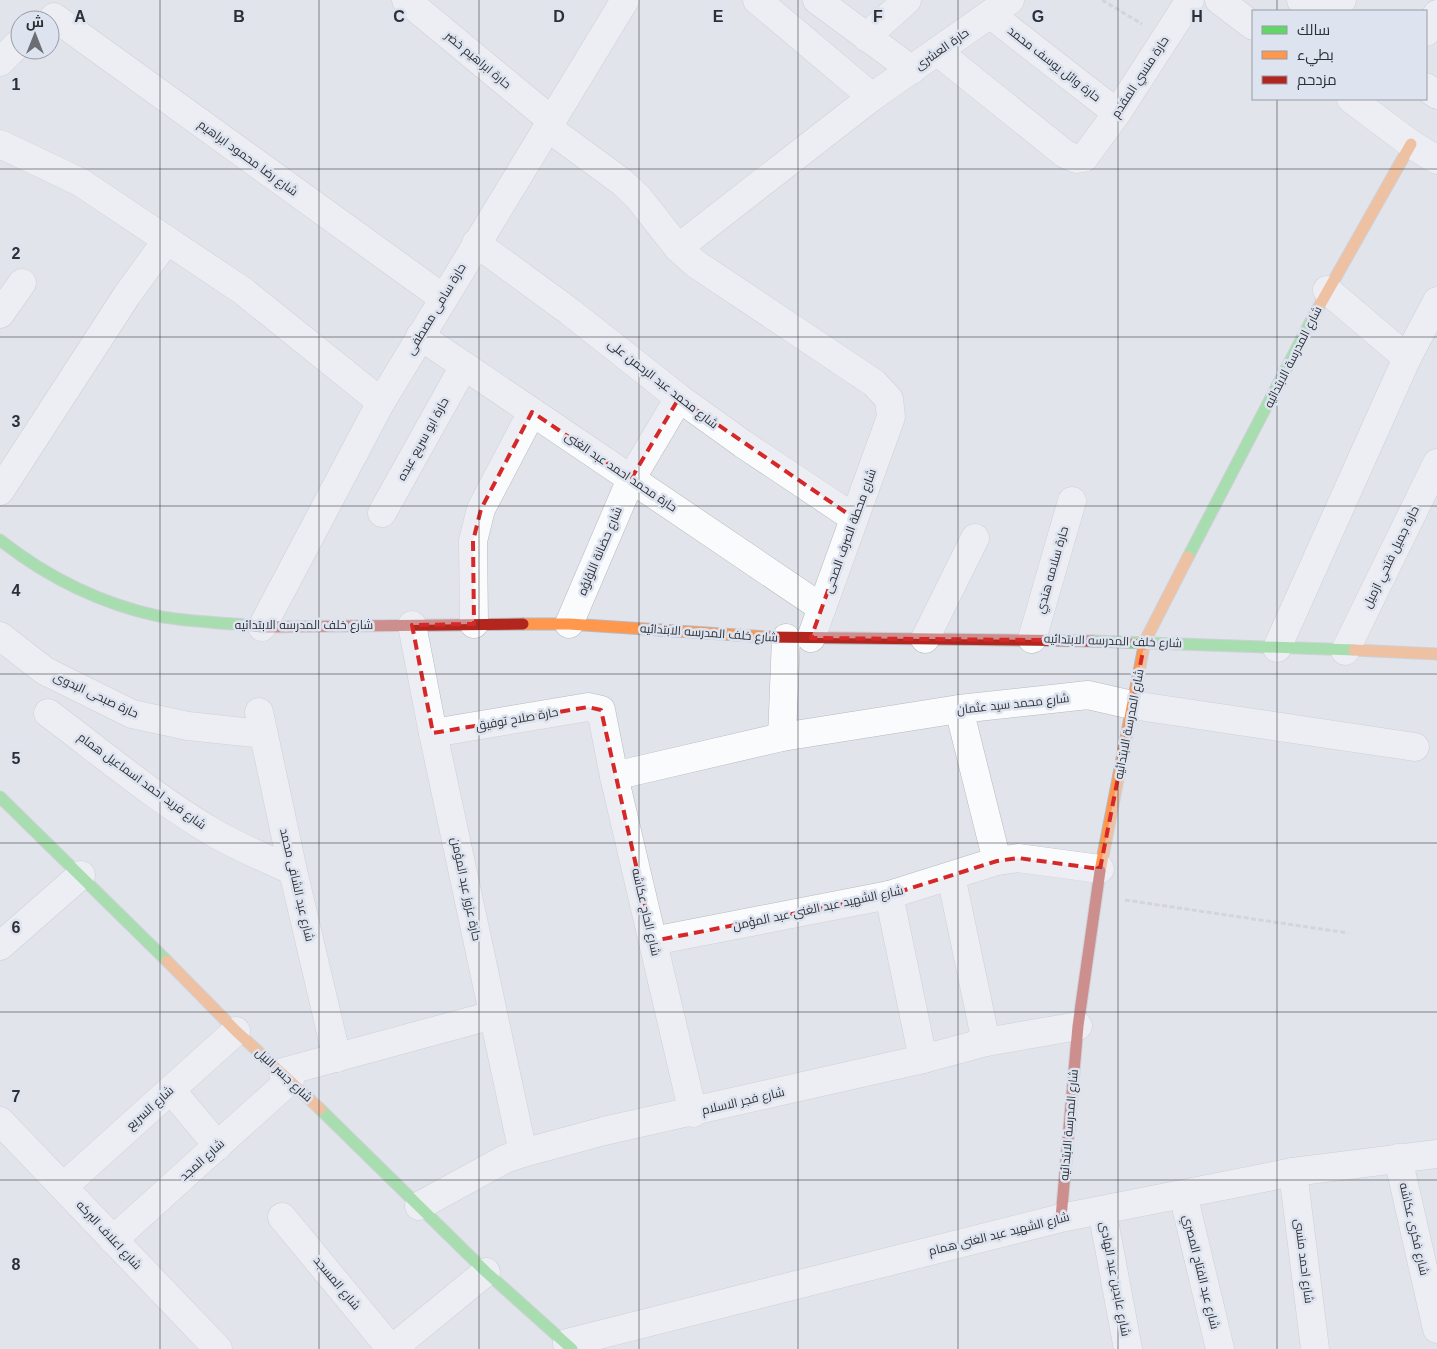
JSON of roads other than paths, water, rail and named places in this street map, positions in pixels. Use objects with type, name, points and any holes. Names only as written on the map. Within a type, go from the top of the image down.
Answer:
[{"type":"street","name":"حارة ابراهيم خضر","points":[[406,0],[549,124],[622,182],[638,197],[678,248],[696,264],[874,383],[889,399],[891,417],[889,425]]},
{"type":"street","points":[[756,0],[872,97]]},
{"type":"street","points":[[817,0],[912,70]]},
{"type":"street","points":[[866,37],[907,0]]},
{"type":"street","name":"حارة منسي المقدم","points":[[938,52],[1065,154],[1076,159],[1090,153],[1190,0]]},
{"type":"street","points":[[1219,0],[1252,25]]},
{"type":"street","points":[[1301,0],[1315,10]]},
{"type":"street","name":"حارة سامى مصطفى","points":[[262,627],[381,402],[622,1]]},
{"type":"street","name":"حارة العشرى","points":[[678,248],[872,97],[1000,8]]},
{"type":"street","name":"حارة وائل يوسف محمد","points":[[1000,8],[1117,113]]},
{"type":"street","name":"شارع رضا محمود ابراهيم","points":[[60,13],[443,298]]},
{"type":"street","points":[[1427,30],[1437,14]]},
{"type":"street","points":[[0,62],[10,52]]},
{"type":"street","points":[[1352,100],[1411,144],[1437,160]]},
{"type":"street","points":[[0,144],[80,182],[243,291],[381,402]]},
{"type":"street","name":"شارع المدرسة الابتدائيه","points":[[1060,1218],[1078,1026],[1100,869],[1145,641],[1327,290],[1411,144]]},
{"type":"street","points":[[0,491],[127,295],[167,240]]},
{"type":"street","name":"شارع محمد عبد الرحمن على","points":[[476,243],[569,311],[679,398],[743,444],[854,518]]},
{"type":"street","points":[[0,314],[22,283]]},
{"type":"street","points":[[1327,290],[1406,358]]},
{"type":"street","points":[[1277,648],[1406,358],[1437,301]]},
{"type":"street","name":"حارة محمد احمد عبد الغنى","points":[[420,336],[822,608]]},
{"type":"street","name":"حارة ابو سريع عبده","points":[[382,513],[464,366]]},
{"type":"street","name":"شارع حضانة اللؤلؤه","points":[[569,624],[631,479],[679,398]]},
{"type":"street","points":[[474,624],[473,541],[481,509],[532,412]]},
{"type":"street","name":"شارع محطة الصرف الصحى","points":[[782,737],[799,638],[822,608],[889,425]]},
{"type":"street","name":"حارة جميل فتحي ازميل","points":[[1345,651],[1437,463]]},
{"type":"street","name":"حارة سلامه هندي","points":[[1032,639],[1072,501]]},
{"type":"street","points":[[925,639],[975,538]]},
{"type":"street","name":"شارع خلف المدرسه الابتدائيه","points":[[0,540],[19,555],[62,582],[110,603],[159,616],[262,627],[569,624],[799,638],[1145,641],[1437,654]]},
{"type":"street","name":"حارة عزوز عبد المؤمن","points":[[412,625],[433,733],[523,1153]]},
{"type":"street","name":"حارة صبحى البدوى","points":[[0,636],[45,671],[132,714],[188,726],[261,723]]},
{"type":"street","name":"شارع محمد سيد عثمان","points":[[614,776],[782,737],[959,710],[1088,695],[1132,705],[1415,747]]},
{"type":"street","name":"حارة صلاح توفيق","points":[[433,733],[588,707],[601,710]]},
{"type":"street","name":"شارع الحاج عكاشه","points":[[601,710],[614,776],[693,1112]]},
{"type":"street","points":[[959,710],[997,861]]},
{"type":"street","name":"شارع فريد احمد اسماعيل همام","points":[[48,713],[193,819],[253,854],[293,870]]},
{"type":"street","name":"شارع عبد الشافى محمد","points":[[261,723],[337,1058]]},
{"type":"street","name":"شارع جسر النيل","points":[[0,797],[82,875],[236,1030],[287,1076],[486,1272],[569,1346]]},
{"type":"street","name":"شارع الشهيد عبد الغنى عبد المؤمن","points":[[653,941],[889,895],[997,861],[1018,858],[1100,869]]},
{"type":"street","points":[[0,946],[82,875]]},
{"type":"street","points":[[951,876],[986,1042]]},
{"type":"street","points":[[889,895],[923,1059]]},
{"type":"street","points":[[287,1076],[337,1058],[493,1015]]},
{"type":"street","name":"شارع فجر الاسلام","points":[[419,1206],[506,1159],[523,1153],[604,1131],[923,1059],[986,1042],[1078,1026]]},
{"type":"street","name":"شارع السريع","points":[[64,1186],[236,1030]]},
{"type":"street","name":"شارع المجد","points":[[113,1240],[218,1146],[287,1076]]},
{"type":"street","points":[[171,1090],[218,1146]]},
{"type":"street","name":"شارع اعلاف البركه","points":[[0,1121],[218,1349]]},
{"type":"street","name":"شارع الشهيد عبد الغنى همام","points":[[569,1346],[1060,1218],[1293,1172],[1437,1154]]},
{"type":"street","name":"شارع فكرى عكاشه","points":[[1398,1158],[1437,1329]]},
{"type":"street","name":"شارع احمد منسى","points":[[1293,1172],[1315,1349]]},
{"type":"street","name":"شارع عبد الفتاح المصري","points":[[1183,1194],[1220,1349]]},
{"type":"street","name":"شارع عابدين عبد الهادى","points":[[1102,1210],[1128,1349]]},
{"type":"street","name":"شارع المسجد","points":[[282,1217],[392,1349]]},
{"type":"street","points":[[392,1349],[486,1272]]}]
